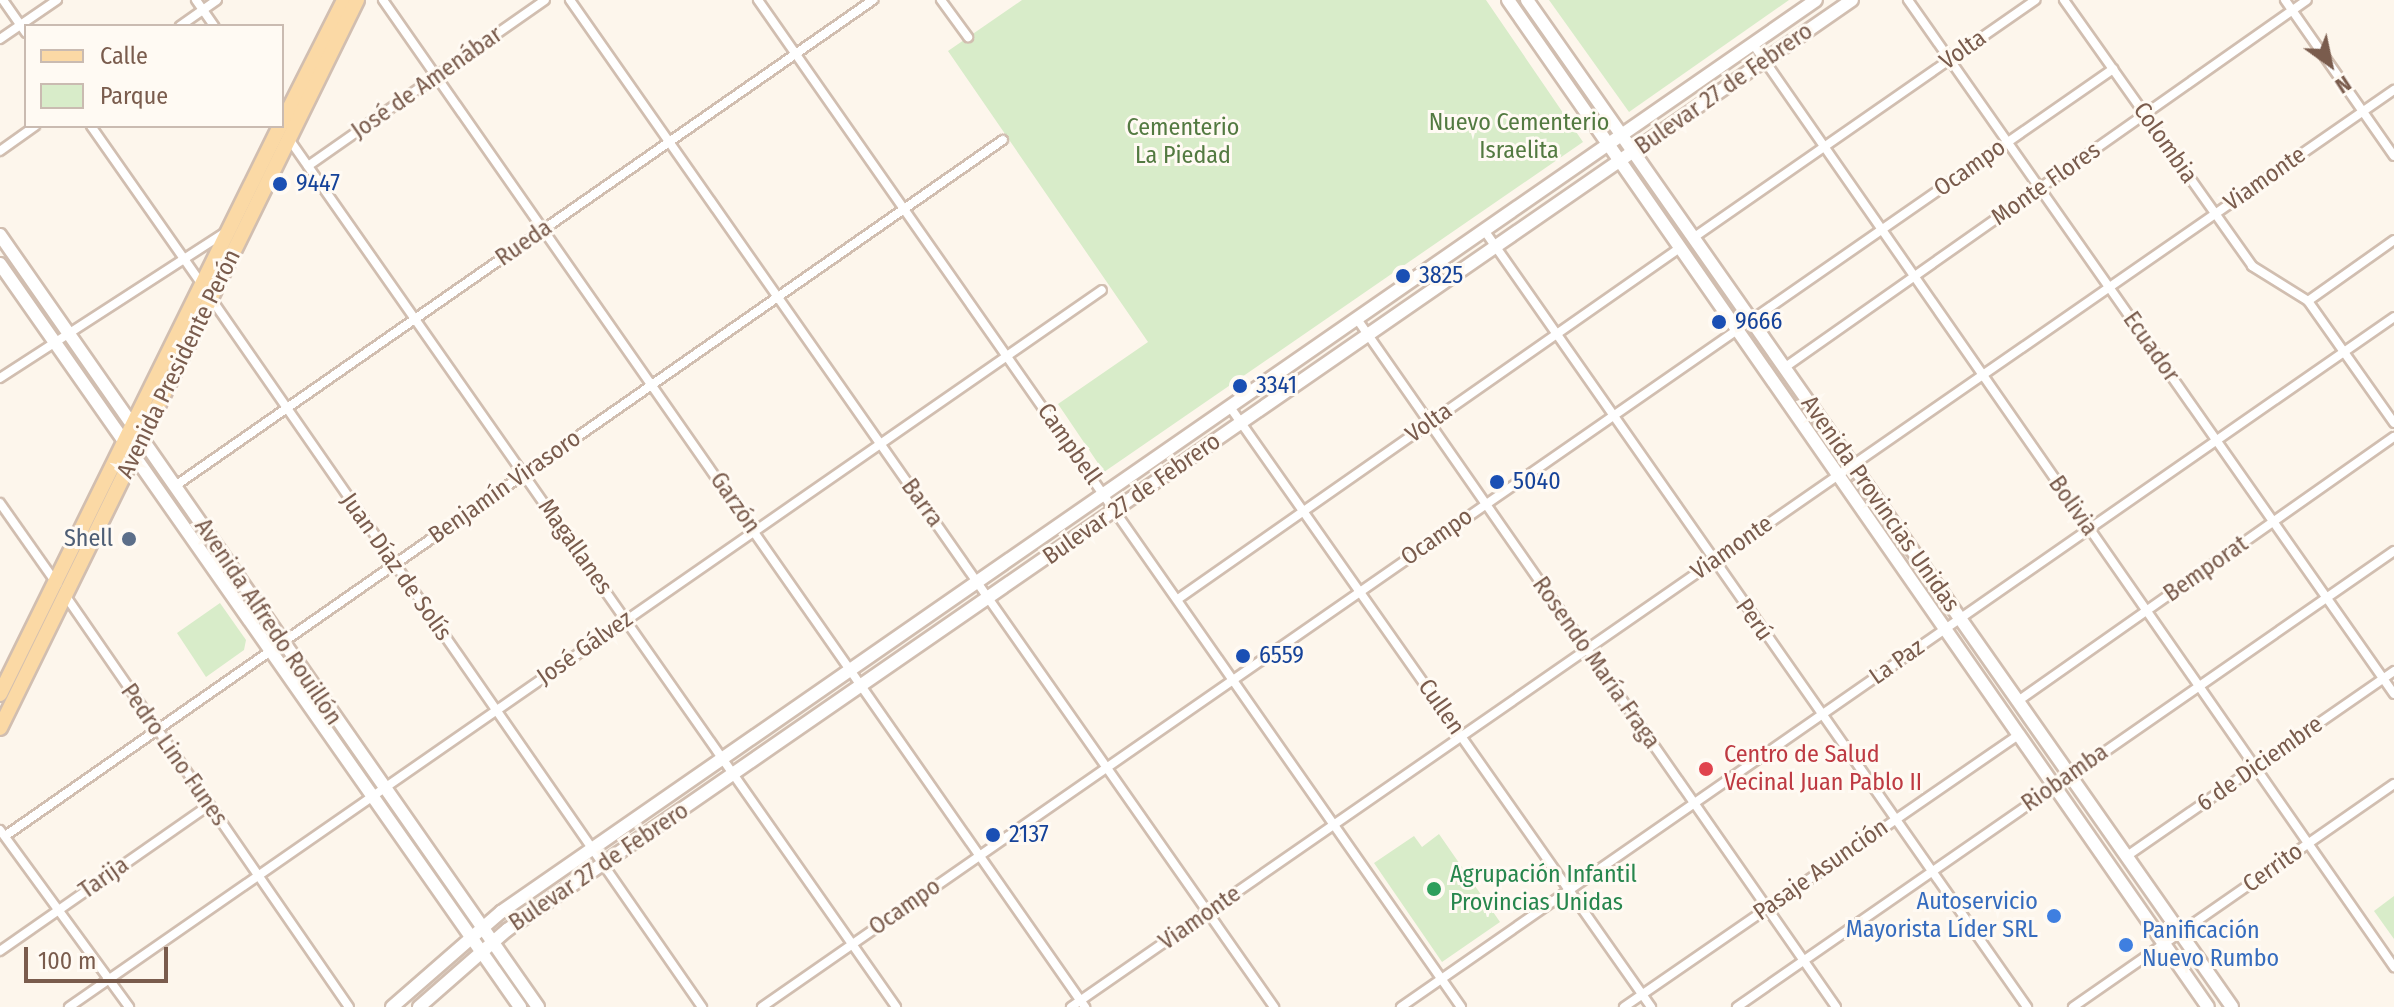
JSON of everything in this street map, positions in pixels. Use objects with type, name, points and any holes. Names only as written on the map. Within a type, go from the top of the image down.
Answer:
[{"type":"main road","name":"Avenida Presidente Perón","points":[[284,126],[344,0]]},
{"type":"main road","name":"Avenida Presidente Perón","points":[[284,126],[357,0]]},
{"type":"main road","name":"Avenida Provincias Unidas","points":[[1508,0],[2208,1007]]},
{"type":"main road","name":"Avenida Provincias Unidas","points":[[1527,0],[2232,1007]]},
{"type":"main road","name":"Bulevar 27 de Febrero","points":[[392,1007],[482,928],[592,850],[1816,0]]},
{"type":"main road","name":"Bulevar 27 de Febrero","points":[[419,1007],[492,942],[1852,0]]},
{"type":"main road","name":"Avenida Presidente Perón","points":[[0,694],[229,230],[283,128]]},
{"type":"main road","name":"Avenida Presidente Perón","points":[[0,728],[211,298],[283,128]]},
{"type":"main road","name":"Avenida Alfredo Rouillón","points":[[0,235],[382,790],[538,1007]]},
{"type":"main road","name":"Avenida Alfredo Rouillón","points":[[0,264],[370,798],[520,1007]]},
{"type":"street","points":[[0,39],[23,29],[3,0]]},
{"type":"street","points":[[29,24],[57,0]]},
{"type":"street","points":[[196,0],[213,24]]},
{"type":"street","points":[[183,24],[217,0]]},
{"type":"street","name":"Garzón","points":[[383,0],[1082,1004]]},
{"type":"street","name":"José de Amenábar","points":[[308,166],[545,0]]},
{"type":"street","name":"Barra","points":[[570,0],[1274,1007]]},
{"type":"street","name":"Campbell","points":[[758,0],[1461,1007]]},
{"type":"street","name":"Rueda","points":[[175,486],[873,0]]},
{"type":"street","points":[[941,0],[968,37]]},
{"type":"street","name":"Ecuador","points":[[1908,0],[2394,694]]},
{"type":"street","name":"Volta","points":[[1693,238],[2035,0]]},
{"type":"street","name":"Colombia","points":[[2064,0],[2252,266],[2308,301],[2394,423]]},
{"type":"street","points":[[2285,0],[2394,156]]},
{"type":"street","name":"Monte Flores","points":[[1784,368],[2307,0]]},
{"type":"street","name":"Bolivia","points":[[1753,44],[2394,967]]},
{"type":"street","name":"Ocampo","points":[[762,1007],[2113,69]]},
{"type":"street","name":"Viamonte","points":[[1071,1007],[1082,1004],[1334,824],[2394,90]]},
{"type":"street","points":[[0,151],[32,128]]},
{"type":"street","name":"Juan Díaz de Solís","points":[[92,128],[702,1007]]},
{"type":"street","name":"Magallanes","points":[[283,128],[896,1007]]},
{"type":"street","name":"Benjamín Virasoro","points":[[4,832],[282,643],[1003,140]]},
{"type":"street","points":[[0,378],[181,255],[229,230]]},
{"type":"street","name":"Perú","points":[[1484,230],[1820,715],[1933,870],[2027,1007]]},
{"type":"street","points":[[2308,301],[2394,240]]},
{"type":"street","name":"Volta","points":[[1178,599],[1681,247]]},
{"type":"street","name":"José Gálvez","points":[[69,1007],[1102,290]]},
{"type":"street","name":"La Paz","points":[[1401,1007],[2394,317]]},
{"type":"street","name":"Rosendo María Fraga","points":[[1357,319],[1836,1007]]},
{"type":"street","name":"Cullen","points":[[1230,407],[1651,1007]]},
{"type":"street","name":"Bemporat","points":[[2018,701],[2394,437]]},
{"type":"street","name":"Pedro Lino Funes","points":[[0,503],[349,1007]]},
{"type":"street","name":"Riobamba","points":[[1737,1007],[2394,551]]},
{"type":"street","name":"6 de Diciembre","points":[[2127,856],[2394,671]]},
{"type":"street","name":"Pasaje Asunción","points":[[1624,1007],[2019,734]]},
{"type":"street","name":"Cerrito","points":[[2073,1007],[2394,784]]},
{"type":"street","name":"Tarija","points":[[0,951],[208,806]]},
{"type":"street","points":[[4,832],[129,1007]]},
{"type":"green space","name":"Cementerio La Piedad","points":[[1022,0],[1486,0],[1583,142],[1104,472],[1058,404],[1148,342],[948,51]]},
{"type":"green space","points":[[1549,0],[1789,0],[1629,112]]},
{"type":"green space","points":[[152,465],[266,629],[261,632],[147,468]]},
{"type":"green space","points":[[220,603],[246,640],[244,650],[206,677],[177,633]]},
{"type":"green space","points":[[287,658],[373,783],[369,786],[282,662]]},
{"type":"green space","name":"Agrupación Infantil Provincias Unidas","points":[[1439,834],[1500,922],[1442,962],[1374,863],[1414,836],[1422,847]]},
{"type":"green space","points":[[2394,896],[2394,939],[2374,911]]},
{"type":"place","name":"9447","points":[[280,184]]},
{"type":"place","name":"3825","points":[[1403,276]]},
{"type":"place","name":"9666","points":[[1719,322]]},
{"type":"place","name":"3341","points":[[1240,386]]},
{"type":"place","name":"5040","points":[[1497,482]]},
{"type":"place","name":"Shell","points":[[129,539]]},
{"type":"place","name":"6559","points":[[1243,656]]},
{"type":"place","name":"Centro de Salud Vecinal Juan Pablo II","points":[[1706,769]]},
{"type":"place","name":"2137","points":[[993,835]]},
{"type":"place","name":"Agrupación Infantil Provincias Unidas","points":[[1434,889]]},
{"type":"place","name":"Autoservicio Mayorista Líder SRL","points":[[2054,916]]},
{"type":"place","name":"Panificación Nuevo Rumbo","points":[[2126,945]]},
{"type":"park label","name":"Nuevo Cementerio Israelita","points":[[1519,137]]}]
